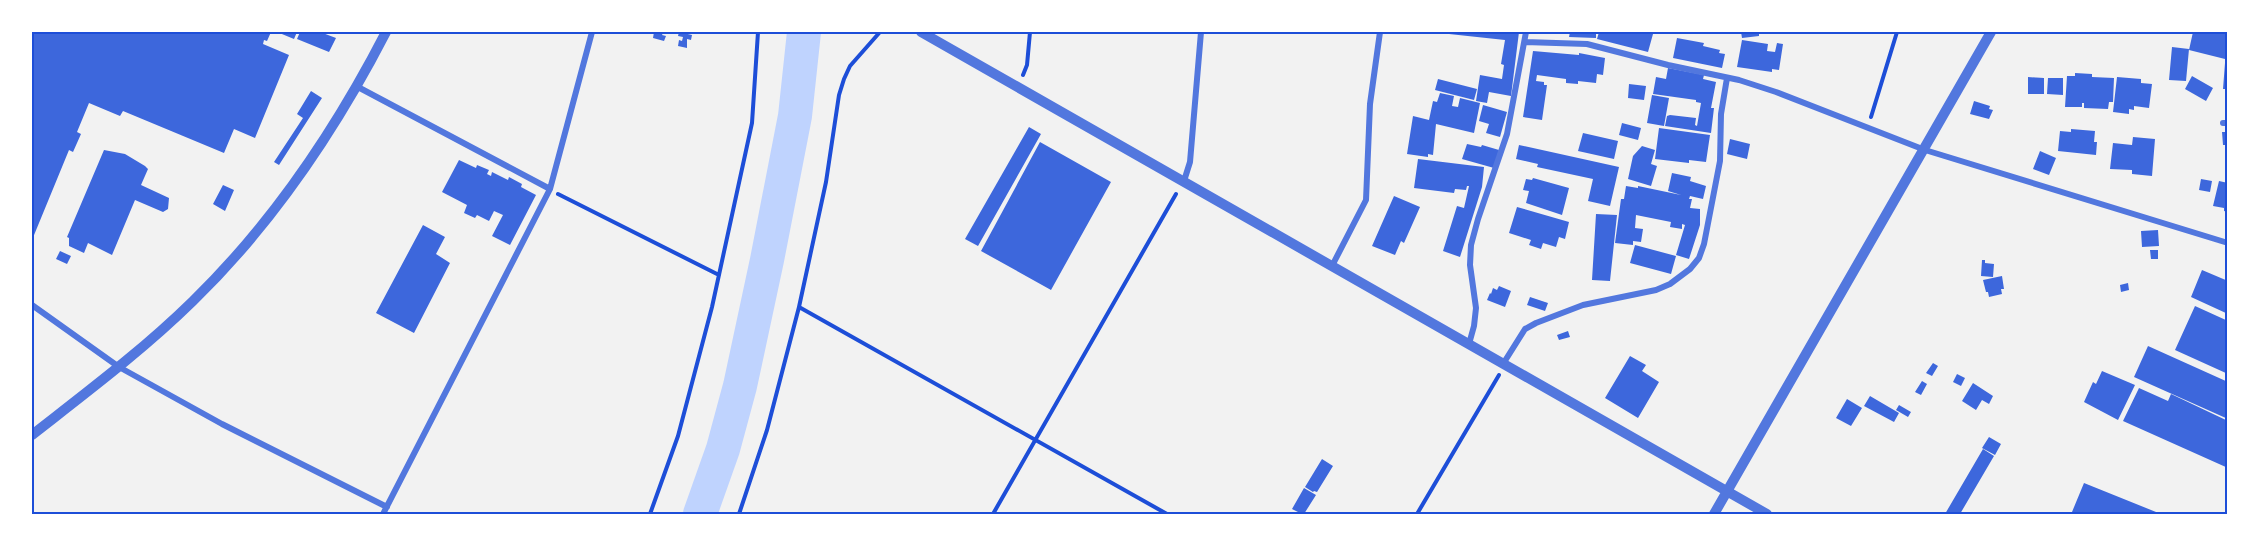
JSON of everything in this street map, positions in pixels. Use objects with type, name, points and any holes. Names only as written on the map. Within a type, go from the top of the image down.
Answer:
[{"type":"street","points":[[32,435],[119,367],[187,308],[239,252],[295,181],[356,87],[386,32]]},
{"type":"street","points":[[382,514],[550,189],[592,32]]},
{"type":"street","points":[[921,32],[1767,514]]},
{"type":"street","points":[[1184,181],[1190,162],[1201,32]]},
{"type":"street","points":[[1332,266],[1366,200],[1370,104],[1380,32]]},
{"type":"street","points":[[1469,344],[1476,308],[1470,265],[1471,245],[1507,134],[1526,32]]},
{"type":"street","points":[[1714,514],[1991,32]]},
{"type":"street","points":[[1525,42],[1587,44],[1776,92],[1925,150],[2228,243]]},
{"type":"street","points":[[1503,364],[1525,329],[1536,323],[1584,305],[1656,290],[1670,284],[1690,269],[1699,258],[1704,244],[1720,160],[1721,114],[1726,78]]},
{"type":"street","points":[[356,87],[550,189]]},
{"type":"street","points":[[32,305],[119,367],[222,424],[387,507]]},
{"type":"path","points":[[650,514],[678,436],[719,275],[752,123],[758,32]]},
{"type":"path","points":[[739,514],[767,430],[799,307],[826,182],[844,79],[850,66],[880,32]]},
{"type":"path","points":[[1017,86],[1027,65],[1030,32]]},
{"type":"path","points":[[1868,128],[1897,32]]},
{"type":"path","points":[[993,514],[1184,181]]},
{"type":"path","points":[[550,189],[719,275]]},
{"type":"path","points":[[799,307],[1167,514]]},
{"type":"path","points":[[1417,514],[1498,378],[1503,364]]},
{"type":"building","points":[[32,32],[271,32],[263,44],[289,55],[255,138],[234,129],[224,153],[123,111],[120,116],[89,103],[77,132],[81,134],[73,152],[69,150],[32,240]]},
{"type":"building","points":[[277,32],[297,32],[294,39]]},
{"type":"building","points":[[300,32],[320,32],[336,38],[329,52],[297,39]]},
{"type":"building","points":[[654,32],[669,32],[668,34],[663,33],[662,35],[666,36],[664,41],[653,38]]},
{"type":"building","points":[[679,32],[692,35],[691,40],[687,39],[687,48],[678,46],[679,40],[682,41],[683,37],[678,36]]},
{"type":"building","points":[[1450,32],[1519,32],[1511,96],[1489,92],[1487,103],[1476,101],[1480,75],[1502,79],[1504,65],[1501,64],[1505,40],[1449,34]]},
{"type":"building","points":[[1570,32],[1596,32],[1596,38],[1569,37]]},
{"type":"building","points":[[1599,32],[1653,34],[1648,52],[1597,39]]},
{"type":"building","points":[[1741,32],[1759,32],[1759,36],[1742,38]]},
{"type":"building","points":[[2193,32],[2228,33],[2225,59],[2189,50]]},
{"type":"building","points":[[1677,38],[1704,43],[1703,46],[1720,50],[1719,53],[1725,54],[1722,68],[1673,58]]},
{"type":"building","points":[[1742,40],[1768,44],[1767,51],[1775,52],[1777,43],[1783,44],[1779,70],[1772,69],[1772,72],[1737,67]]},
{"type":"building","points":[[2172,47],[2189,49],[2186,81],[2169,80]]},
{"type":"building","points":[[1533,51],[1579,55],[1579,53],[1605,58],[1603,75],[1597,74],[1596,83],[1578,81],[1578,84],[1566,83],[1566,79],[1537,75],[1536,81],[1547,85],[1542,120],[1523,117]]},
{"type":"building","points":[[2225,63],[2228,63],[2228,89],[2223,89]]},
{"type":"building","points":[[1668,68],[1704,75],[1703,79],[1716,82],[1711,108],[1714,108],[1711,133],[1665,126],[1667,116],[1670,115],[1696,118],[1695,125],[1697,126],[1701,103],[1696,100],[1653,94],[1656,77],[1666,79]]},
{"type":"building","points":[[2075,73],[2092,74],[2092,77],[2114,78],[2113,102],[2109,102],[2108,109],[2084,108],[2084,103],[2082,107],[2065,107],[2067,76],[2075,76]]},
{"type":"building","points":[[2192,76],[2213,88],[2206,101],[2185,89]]},
{"type":"building","points":[[2028,77],[2044,78],[2044,94],[2028,94]]},
{"type":"building","points":[[2117,77],[2141,79],[2141,83],[2152,84],[2149,108],[2134,106],[2134,110],[2129,109],[2129,114],[2113,112]]},
{"type":"building","points":[[2048,78],[2063,78],[2063,95],[2047,94]]},
{"type":"building","points":[[1438,79],[1477,89],[1474,100],[1435,90]]},
{"type":"building","points":[[1629,84],[1646,86],[1644,100],[1628,98]]},
{"type":"building","points":[[311,91],[322,98],[279,165],[274,162],[303,118],[297,114]]},
{"type":"building","points":[[1440,93],[1454,96],[1452,106],[1458,107],[1460,98],[1480,103],[1474,133],[1436,124],[1433,155],[1428,154],[1428,157],[1407,154],[1413,116],[1429,120],[1433,101],[1437,102]]},
{"type":"building","points":[[1652,95],[1669,98],[1664,126],[1647,123]]},
{"type":"building","points":[[1974,101],[1990,106],[1989,109],[1993,110],[1989,119],[1970,114]]},
{"type":"building","points":[[1483,105],[1507,112],[1500,137],[1486,133],[1489,124],[1479,121]]},
{"type":"building","points":[[1622,123],[1641,128],[1638,140],[1619,135]]},
{"type":"building","points":[[1029,127],[1041,134],[978,246],[965,239]]},
{"type":"building","points":[[1659,128],[1710,135],[1706,162],[1689,160],[1689,163],[1655,159]]},
{"type":"building","points":[[2071,129],[2095,131],[2096,155],[2058,151],[2060,131],[2071,132]]},
{"type":"building","points":[[2225,129],[2228,129],[2228,145],[2223,145],[2222,132],[2225,132]]},
{"type":"building","points":[[1583,133],[1618,141],[1614,159],[1578,151]]},
{"type":"building","points":[[2133,137],[2155,139],[2152,176],[2132,174],[2132,170],[2110,169],[2113,143],[2132,145]]},
{"type":"building","points":[[1730,139],[1750,144],[1747,159],[1727,154]]},
{"type":"building","points":[[1040,142],[1111,182],[1051,290],[981,251]]},
{"type":"building","points":[[1467,144],[1499,150],[1494,168],[1462,159]]},
{"type":"building","points":[[1519,145],[1619,167],[1610,206],[1588,201],[1593,179],[1537,167],[1538,164],[1516,159]]},
{"type":"building","points":[[1642,146],[1655,150],[1651,164],[1657,166],[1651,186],[1628,179],[1633,156]]},
{"type":"building","points":[[104,150],[125,154],[145,166],[148,169],[141,185],[169,198],[168,209],[163,212],[135,200],[112,255],[88,243],[84,253],[69,246],[67,237]]},
{"type":"building","points":[[2040,151],[2056,158],[2049,175],[2033,169]]},
{"type":"building","points":[[1418,159],[1484,167],[1482,187],[1460,257],[1443,251],[1457,206],[1464,208],[1469,186],[1466,190],[1455,189],[1454,193],[1414,188]]},
{"type":"building","points":[[459,160],[476,168],[477,165],[489,170],[487,174],[491,176],[492,172],[508,180],[509,177],[536,195],[510,245],[492,236],[503,215],[494,211],[489,221],[477,215],[475,218],[464,213],[467,205],[442,192]]},
{"type":"building","points":[[1672,173],[1691,177],[1690,181],[1706,186],[1703,199],[1690,196],[1689,199],[1692,199],[1690,208],[1700,209],[1700,225],[1689,259],[1676,255],[1685,225],[1682,224],[1682,229],[1670,227],[1671,222],[1636,215],[1635,228],[1643,229],[1641,242],[1633,241],[1633,245],[1615,243],[1621,199],[1624,199],[1626,186],[1638,188],[1638,186],[1681,195],[1668,191]]},
{"type":"building","points":[[1533,178],[1569,188],[1562,215],[1526,203],[1529,191],[1523,190],[1526,179],[1532,180]]},
{"type":"building","points":[[2201,179],[2212,181],[2210,192],[2199,190]]},
{"type":"building","points":[[2219,181],[2228,183],[2228,212],[2224,211],[2224,208],[2213,206]]},
{"type":"building","points":[[223,185],[234,190],[225,211],[213,204]]},
{"type":"building","points":[[1394,196],[1420,207],[1404,243],[1401,241],[1395,255],[1372,246]]},
{"type":"building","points":[[1517,207],[1569,222],[1565,239],[1559,237],[1556,247],[1543,243],[1541,249],[1529,245],[1531,240],[1509,233]]},
{"type":"building","points":[[1596,214],[1617,215],[1610,281],[1592,280]]},
{"type":"building","points":[[423,225],[445,237],[436,254],[450,263],[414,333],[376,313]]},
{"type":"building","points":[[2158,230],[2159,246],[2142,247],[2141,231]]},
{"type":"building","points":[[1635,245],[1676,256],[1671,274],[1630,263]]},
{"type":"building","points":[[2150,250],[2158,250],[2158,259],[2151,259]]},
{"type":"building","points":[[60,251],[71,256],[67,264],[56,259]]},
{"type":"building","points":[[1982,260],[1985,260],[1985,263],[1994,264],[1993,277],[1981,276]]},
{"type":"building","points":[[2202,270],[2228,281],[2228,314],[2191,297]]},
{"type":"building","points":[[2002,276],[2004,289],[2001,289],[2002,294],[1989,297],[1983,280]]},
{"type":"building","points":[[2128,283],[2129,290],[2121,292],[2120,285]]},
{"type":"building","points":[[1499,286],[1511,291],[1505,307],[1487,300],[1493,288],[1497,290]]},
{"type":"building","points":[[1530,297],[1548,303],[1545,311],[1527,305]]},
{"type":"building","points":[[2195,306],[2228,321],[2228,374],[2175,350]]},
{"type":"building","points":[[1568,331],[1570,337],[1559,340],[1557,335]]},
{"type":"building","points":[[2148,346],[2228,382],[2228,419],[2134,377]]},
{"type":"building","points":[[1630,356],[1646,365],[1642,371],[1659,382],[1638,418],[1605,398]]},
{"type":"building","points":[[1933,363],[1938,366],[1932,376],[1926,373]]},
{"type":"building","points":[[2102,371],[2135,385],[2118,420],[2084,402],[2093,382],[2096,384]]},
{"type":"building","points":[[1957,374],[1965,378],[1961,386],[1953,382]]},
{"type":"building","points":[[1922,381],[1927,384],[1921,395],[1915,392]]},
{"type":"building","points":[[1973,383],[1993,396],[1989,404],[1982,400],[1976,410],[1962,401]]},
{"type":"building","points":[[2139,388],[2168,401],[2171,394],[2228,421],[2228,468],[2123,421]]},
{"type":"building","points":[[1870,396],[1899,413],[1894,422],[1864,406]]},
{"type":"building","points":[[1847,399],[1862,408],[1851,426],[1836,418]]},
{"type":"building","points":[[1899,405],[1911,412],[1908,417],[1896,410]]},
{"type":"building","points":[[1989,437],[2001,444],[1995,455],[1982,448]]},
{"type":"building","points":[[1983,449],[1994,456],[1960,514],[1945,514]]},
{"type":"building","points":[[1322,459],[1333,466],[1317,492],[1313,492],[1305,487]]},
{"type":"building","points":[[2084,483],[2161,514],[2078,514],[2072,512]]},
{"type":"building","points":[[1304,488],[1316,495],[1302,514],[1292,509]]},
{"type":"waterway","points":[[700,514],[723,449],[740,386],[795,116],[804,32]]}]
